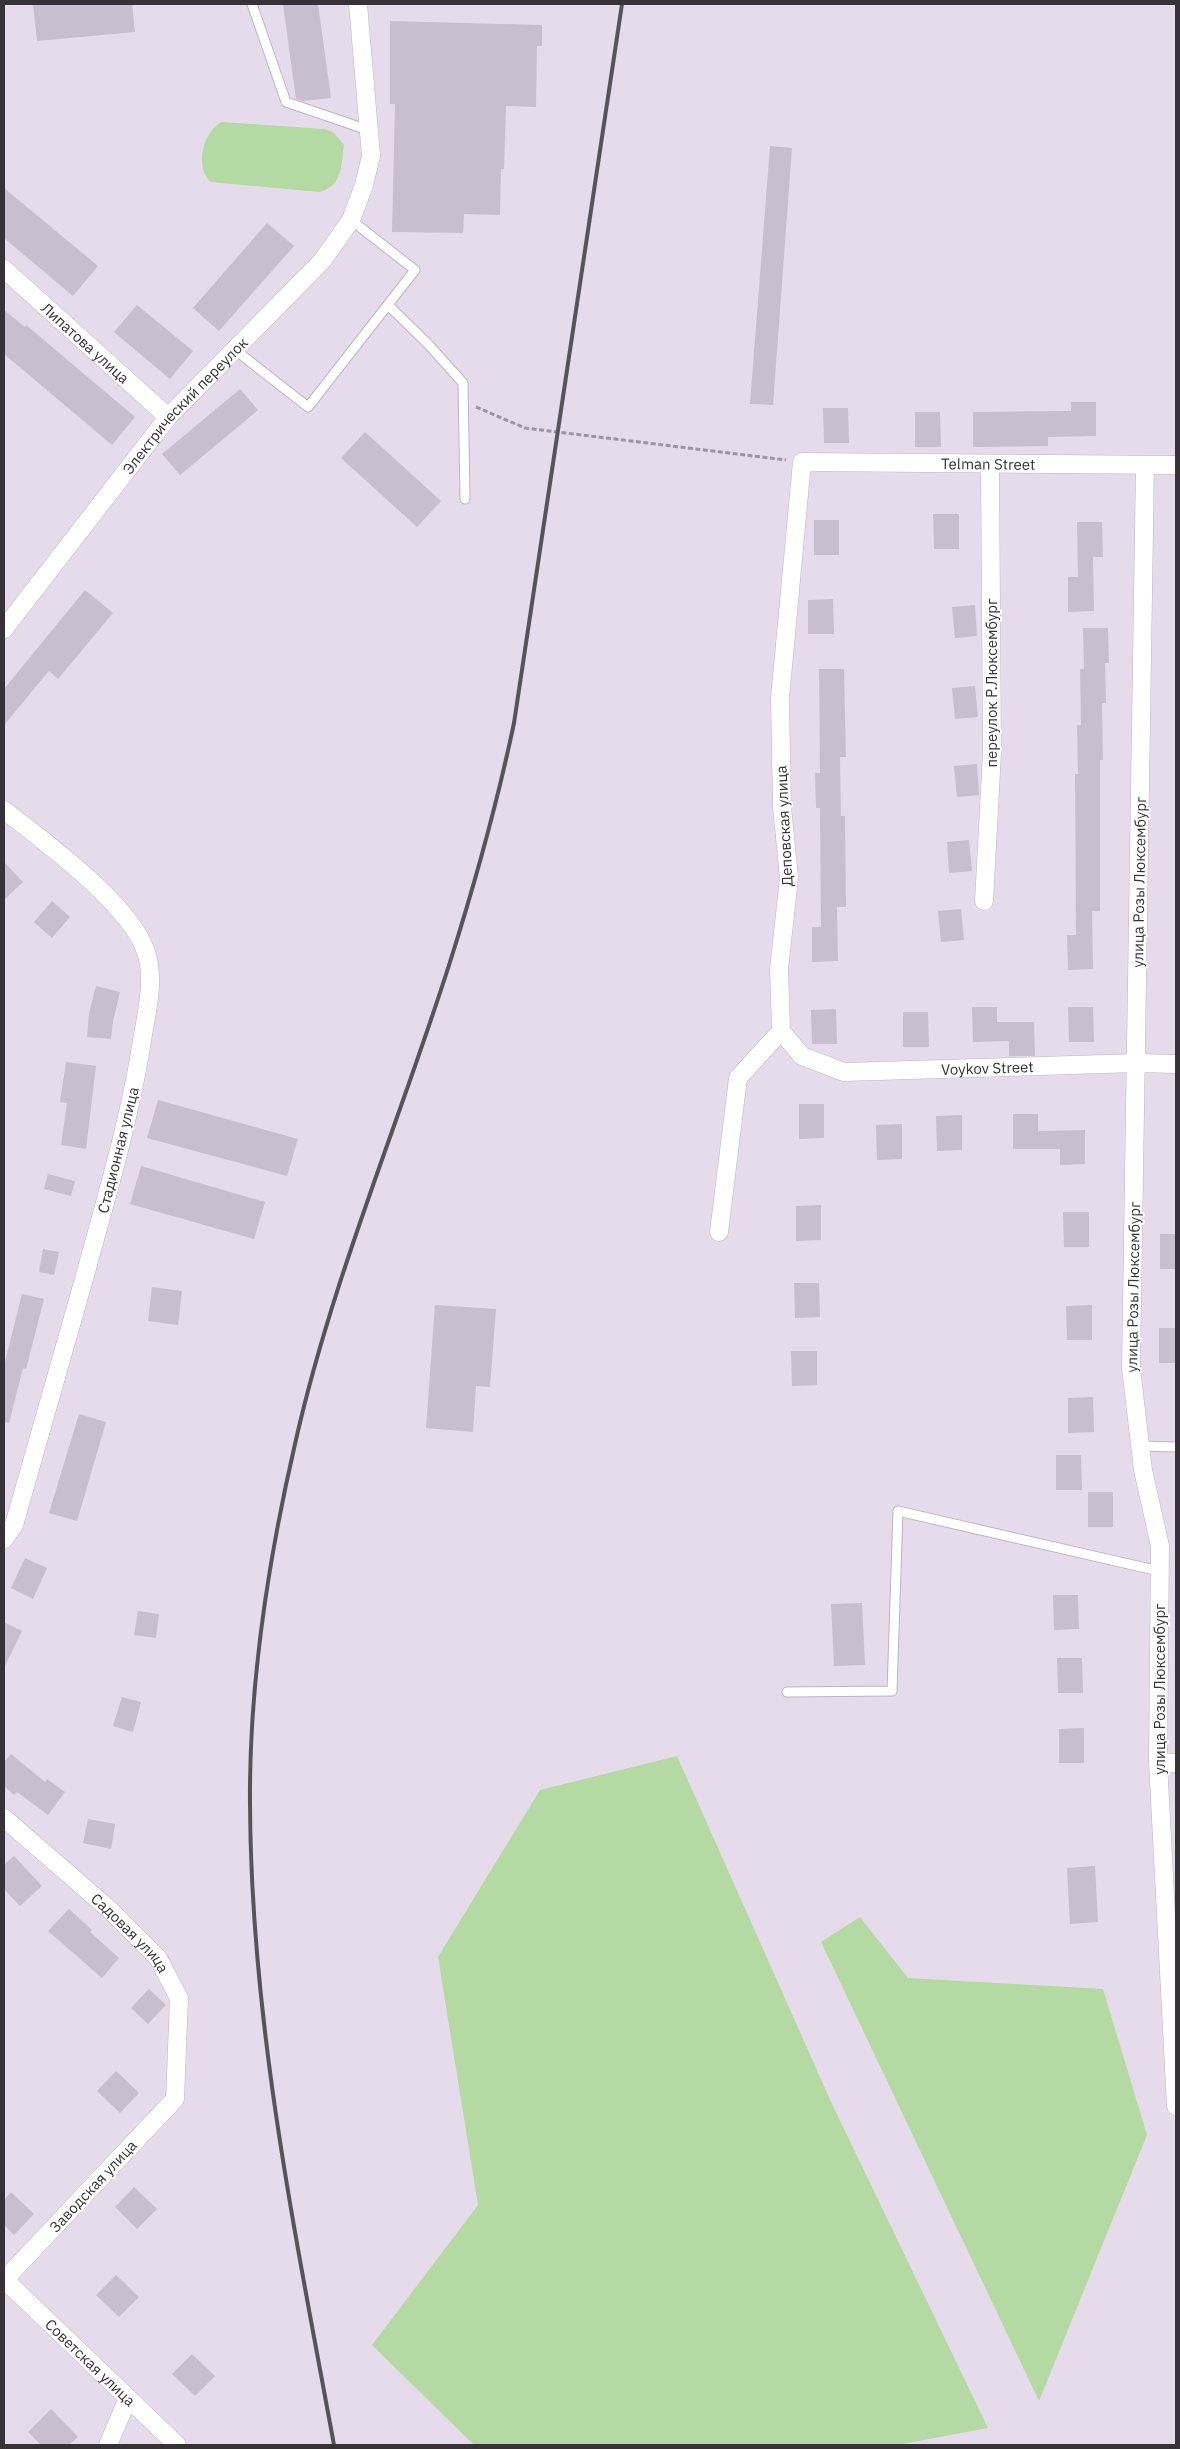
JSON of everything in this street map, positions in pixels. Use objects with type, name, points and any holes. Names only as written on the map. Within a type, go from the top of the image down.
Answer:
[{"type":"street","name":"Электрический переулок","points":[[4,629],[168,416],[322,261],[351,220],[364,185],[371,156],[358,4]]},
{"type":"street","name":"Липатова улица","points":[[4,269],[168,416]]},
{"type":"street","name":"Telman Street","points":[[802,462],[1176,466]]},
{"type":"street","name":"Деповская улица","points":[[781,1031],[779,970],[789,878],[782,807],[780,698],[802,462]]},
{"type":"street","name":"переулок Р.Люксембург","points":[[984,901],[992,754],[990,464]]},
{"type":"street","name":"улица Розы Люксембург","points":[[1145,465],[1137,1063],[1130,1368],[1140,1446],[1160,1546],[1158,1762],[1176,2106]]},
{"type":"street","name":"Стадионная улица","points":[[4,810],[49,845],[121,911],[138,932],[147,954],[150,993],[135,1082],[121,1148],[14,1525],[4,1539]]},
{"type":"street","name":"Voykov Street","points":[[781,1031],[802,1056],[844,1072],[1137,1063],[1176,1064]]},
{"type":"street","points":[[719,1232],[738,1078],[781,1031]]},
{"type":"street","points":[[1158,1762],[1176,1763]]},
{"type":"street","name":"Садовая улица","points":[[4,1818],[110,1910],[158,1958],[179,1998],[175,2088]]},
{"type":"street","name":"Заводская улица","points":[[4,2280],[175,2099],[175,2088]]},
{"type":"street","name":"Советская улица","points":[[4,2280],[177,2445]]},
{"type":"street","points":[[108,2445],[128,2398]]},
{"type":"lane","points":[[252,4],[286,102],[368,130]]},
{"type":"lane","points":[[234,349],[308,407],[415,270],[351,220]]},
{"type":"lane","points":[[388,305],[428,344],[463,383],[465,499]]},
{"type":"lane","points":[[1140,1446],[1176,1447]]},
{"type":"lane","points":[[787,1692],[892,1691],[898,1511],[1159,1571]]},
{"type":"path","points":[[463,402],[525,428],[802,462]]},
{"type":"green space","points":[[222,122],[324,129],[333,132],[344,145],[340,174],[333,185],[320,192],[211,182],[203,168],[203,150],[210,133],[215,126]]},
{"type":"green space","points":[[677,1756],[832,2104],[988,2428],[897,2445],[474,2445],[372,2345],[478,2205],[438,1957],[540,1790]]},
{"type":"green space","points":[[860,1917],[908,1978],[1103,1989],[1147,2135],[1039,2401],[821,1942]]},
{"type":"building","points":[[33,4],[132,4],[135,32],[37,41]]},
{"type":"building","points":[[283,4],[318,4],[331,98],[303,101],[296,99]]},
{"type":"building","points":[[390,21],[542,25],[542,46],[537,46],[536,107],[506,106],[504,169],[501,169],[500,215],[464,214],[463,233],[392,232],[395,104],[390,104]]},
{"type":"building","points":[[770,146],[792,148],[773,405],[750,404]]},
{"type":"building","points":[[4,188],[98,266],[73,296],[4,238]]},
{"type":"building","points":[[267,223],[294,246],[219,331],[193,308]]},
{"type":"building","points":[[137,305],[193,351],[170,379],[114,332]]},
{"type":"building","points":[[4,310],[25,327],[26,325],[135,417],[112,445],[4,354]]},
{"type":"building","points":[[240,389],[258,410],[180,475],[162,454]]},
{"type":"building","points":[[1071,402],[1096,402],[1096,436],[1048,437],[1048,446],[973,447],[973,412],[1071,411]]},
{"type":"building","points":[[823,408],[848,408],[849,443],[824,443]]},
{"type":"building","points":[[915,412],[940,412],[941,447],[915,447]]},
{"type":"building","points":[[365,432],[441,501],[417,527],[341,458]]},
{"type":"building","points":[[933,514],[959,514],[959,549],[934,549]]},
{"type":"building","points":[[814,520],[839,520],[839,555],[814,555]]},
{"type":"building","points":[[1077,522],[1102,522],[1103,557],[1093,557],[1094,611],[1068,612],[1068,577],[1078,577]]},
{"type":"building","points":[[85,590],[113,613],[58,679],[49,671],[4,725],[4,689]]},
{"type":"building","points":[[833,599],[834,634],[808,634],[808,600]]},
{"type":"building","points":[[975,605],[977,636],[955,638],[952,607]]},
{"type":"building","points":[[1083,628],[1108,628],[1109,663],[1105,663],[1106,703],[1102,703],[1103,760],[1100,760],[1100,911],[1092,911],[1093,969],[1068,970],[1067,935],[1076,935],[1075,774],[1078,774],[1077,725],[1081,725],[1080,669],[1084,669]]},
{"type":"building","points":[[819,669],[844,669],[846,757],[840,757],[841,816],[845,816],[846,907],[837,907],[838,961],[812,962],[812,927],[821,927],[820,808],[816,808],[815,773],[820,773]]},
{"type":"building","points":[[975,686],[978,717],[955,719],[952,688]]},
{"type":"building","points":[[977,764],[979,795],[957,797],[954,766]]},
{"type":"building","points":[[969,840],[972,871],[949,873],[947,842]]},
{"type":"building","points":[[4,862],[23,882],[4,900]]},
{"type":"building","points":[[52,901],[70,917],[52,938],[34,922]]},
{"type":"building","points":[[961,909],[964,940],[941,942],[938,911]]},
{"type":"building","points":[[96,986],[120,992],[111,1039],[87,1037],[89,1013]]},
{"type":"building","points":[[972,1007],[997,1007],[997,1022],[1034,1022],[1035,1056],[1009,1056],[1009,1041],[973,1042]]},
{"type":"building","points":[[1068,1007],[1093,1007],[1094,1042],[1069,1042]]},
{"type":"building","points":[[836,1009],[837,1044],[812,1044],[811,1010]]},
{"type":"building","points":[[903,1012],[928,1012],[929,1047],[903,1047]]},
{"type":"building","points":[[66,1062],[96,1066],[86,1149],[61,1145],[67,1103],[60,1102]]},
{"type":"building","points":[[158,1100],[298,1139],[287,1176],[147,1138]]},
{"type":"building","points":[[799,1104],[824,1104],[824,1138],[799,1139]]},
{"type":"building","points":[[1013,1114],[1038,1114],[1038,1131],[1085,1130],[1085,1164],[1060,1165],[1060,1149],[1013,1149]]},
{"type":"building","points":[[962,1115],[962,1150],[937,1151],[936,1116]]},
{"type":"building","points":[[902,1124],[902,1159],[877,1160],[876,1125]]},
{"type":"building","points":[[141,1166],[265,1202],[254,1239],[130,1204]]},
{"type":"building","points":[[48,1174],[75,1181],[71,1196],[44,1189]]},
{"type":"building","points":[[821,1205],[821,1240],[796,1241],[796,1206]]},
{"type":"building","points":[[1063,1212],[1089,1212],[1089,1247],[1064,1247]]},
{"type":"building","points":[[1160,1234],[1176,1234],[1176,1269],[1160,1269]]},
{"type":"building","points":[[43,1249],[59,1252],[54,1275],[39,1272]]},
{"type":"building","points":[[794,1283],[819,1283],[820,1317],[795,1318]]},
{"type":"building","points":[[152,1287],[182,1291],[178,1325],[148,1321]]},
{"type":"building","points":[[22,1294],[44,1299],[26,1369],[23,1368],[9,1423],[4,1422],[4,1366]]},
{"type":"building","points":[[435,1305],[496,1309],[490,1387],[476,1386],[473,1432],[426,1428]]},
{"type":"building","points":[[1092,1305],[1092,1340],[1067,1340],[1066,1306]]},
{"type":"building","points":[[1159,1328],[1176,1328],[1176,1363],[1159,1363]]},
{"type":"building","points":[[791,1351],[817,1351],[817,1385],[792,1386]]},
{"type":"building","points":[[1093,1397],[1094,1432],[1068,1433],[1068,1398]]},
{"type":"building","points":[[79,1414],[106,1422],[77,1521],[49,1513]]},
{"type":"building","points":[[1056,1455],[1081,1455],[1082,1490],[1056,1490]]},
{"type":"building","points":[[1088,1492],[1113,1492],[1113,1527],[1088,1527]]},
{"type":"building","points":[[25,1558],[47,1568],[33,1599],[11,1588]]},
{"type":"building","points":[[1053,1595],[1078,1595],[1079,1629],[1054,1630]]},
{"type":"building","points":[[862,1603],[865,1665],[834,1666],[831,1604]]},
{"type":"building","points":[[138,1611],[159,1614],[156,1638],[134,1635]]},
{"type":"building","points":[[4,1622],[22,1631],[4,1668]]},
{"type":"building","points":[[1057,1658],[1082,1658],[1083,1693],[1058,1693]]},
{"type":"building","points":[[122,1697],[141,1702],[133,1732],[113,1726]]},
{"type":"building","points":[[1084,1728],[1084,1763],[1059,1763],[1059,1729]]},
{"type":"building","points":[[11,1754],[45,1782],[47,1779],[65,1792],[48,1815],[17,1792],[14,1795],[4,1786],[4,1762]]},
{"type":"building","points":[[88,1819],[115,1824],[111,1849],[83,1843]]},
{"type":"building","points":[[14,1856],[42,1886],[20,1906],[4,1889],[4,1865]]},
{"type":"building","points":[[1095,1866],[1098,1922],[1070,1924],[1067,1868]]},
{"type":"building","points":[[69,1909],[92,1930],[90,1932],[119,1958],[102,1978],[48,1931]]},
{"type":"building","points":[[149,1989],[166,2005],[148,2024],[131,2008]]},
{"type":"building","points":[[116,2071],[139,2093],[120,2113],[97,2091]]},
{"type":"building","points":[[134,2187],[157,2209],[137,2229],[115,2207]]},
{"type":"building","points":[[11,2192],[34,2214],[14,2235],[4,2225],[4,2200]]},
{"type":"building","points":[[116,2275],[139,2297],[119,2317],[96,2295]]},
{"type":"building","points":[[192,2354],[215,2376],[195,2396],[172,2374]]},
{"type":"building","points":[[51,2409],[78,2437],[69,2445],[41,2445],[28,2432]]},
{"type":"railway","points":[[334,2445],[278,2126],[258,1966],[252,1885],[250,1804],[253,1713],[262,1622],[285,1488],[310,1383],[347,1261],[450,962],[485,843],[514,723],[622,4]]}]
